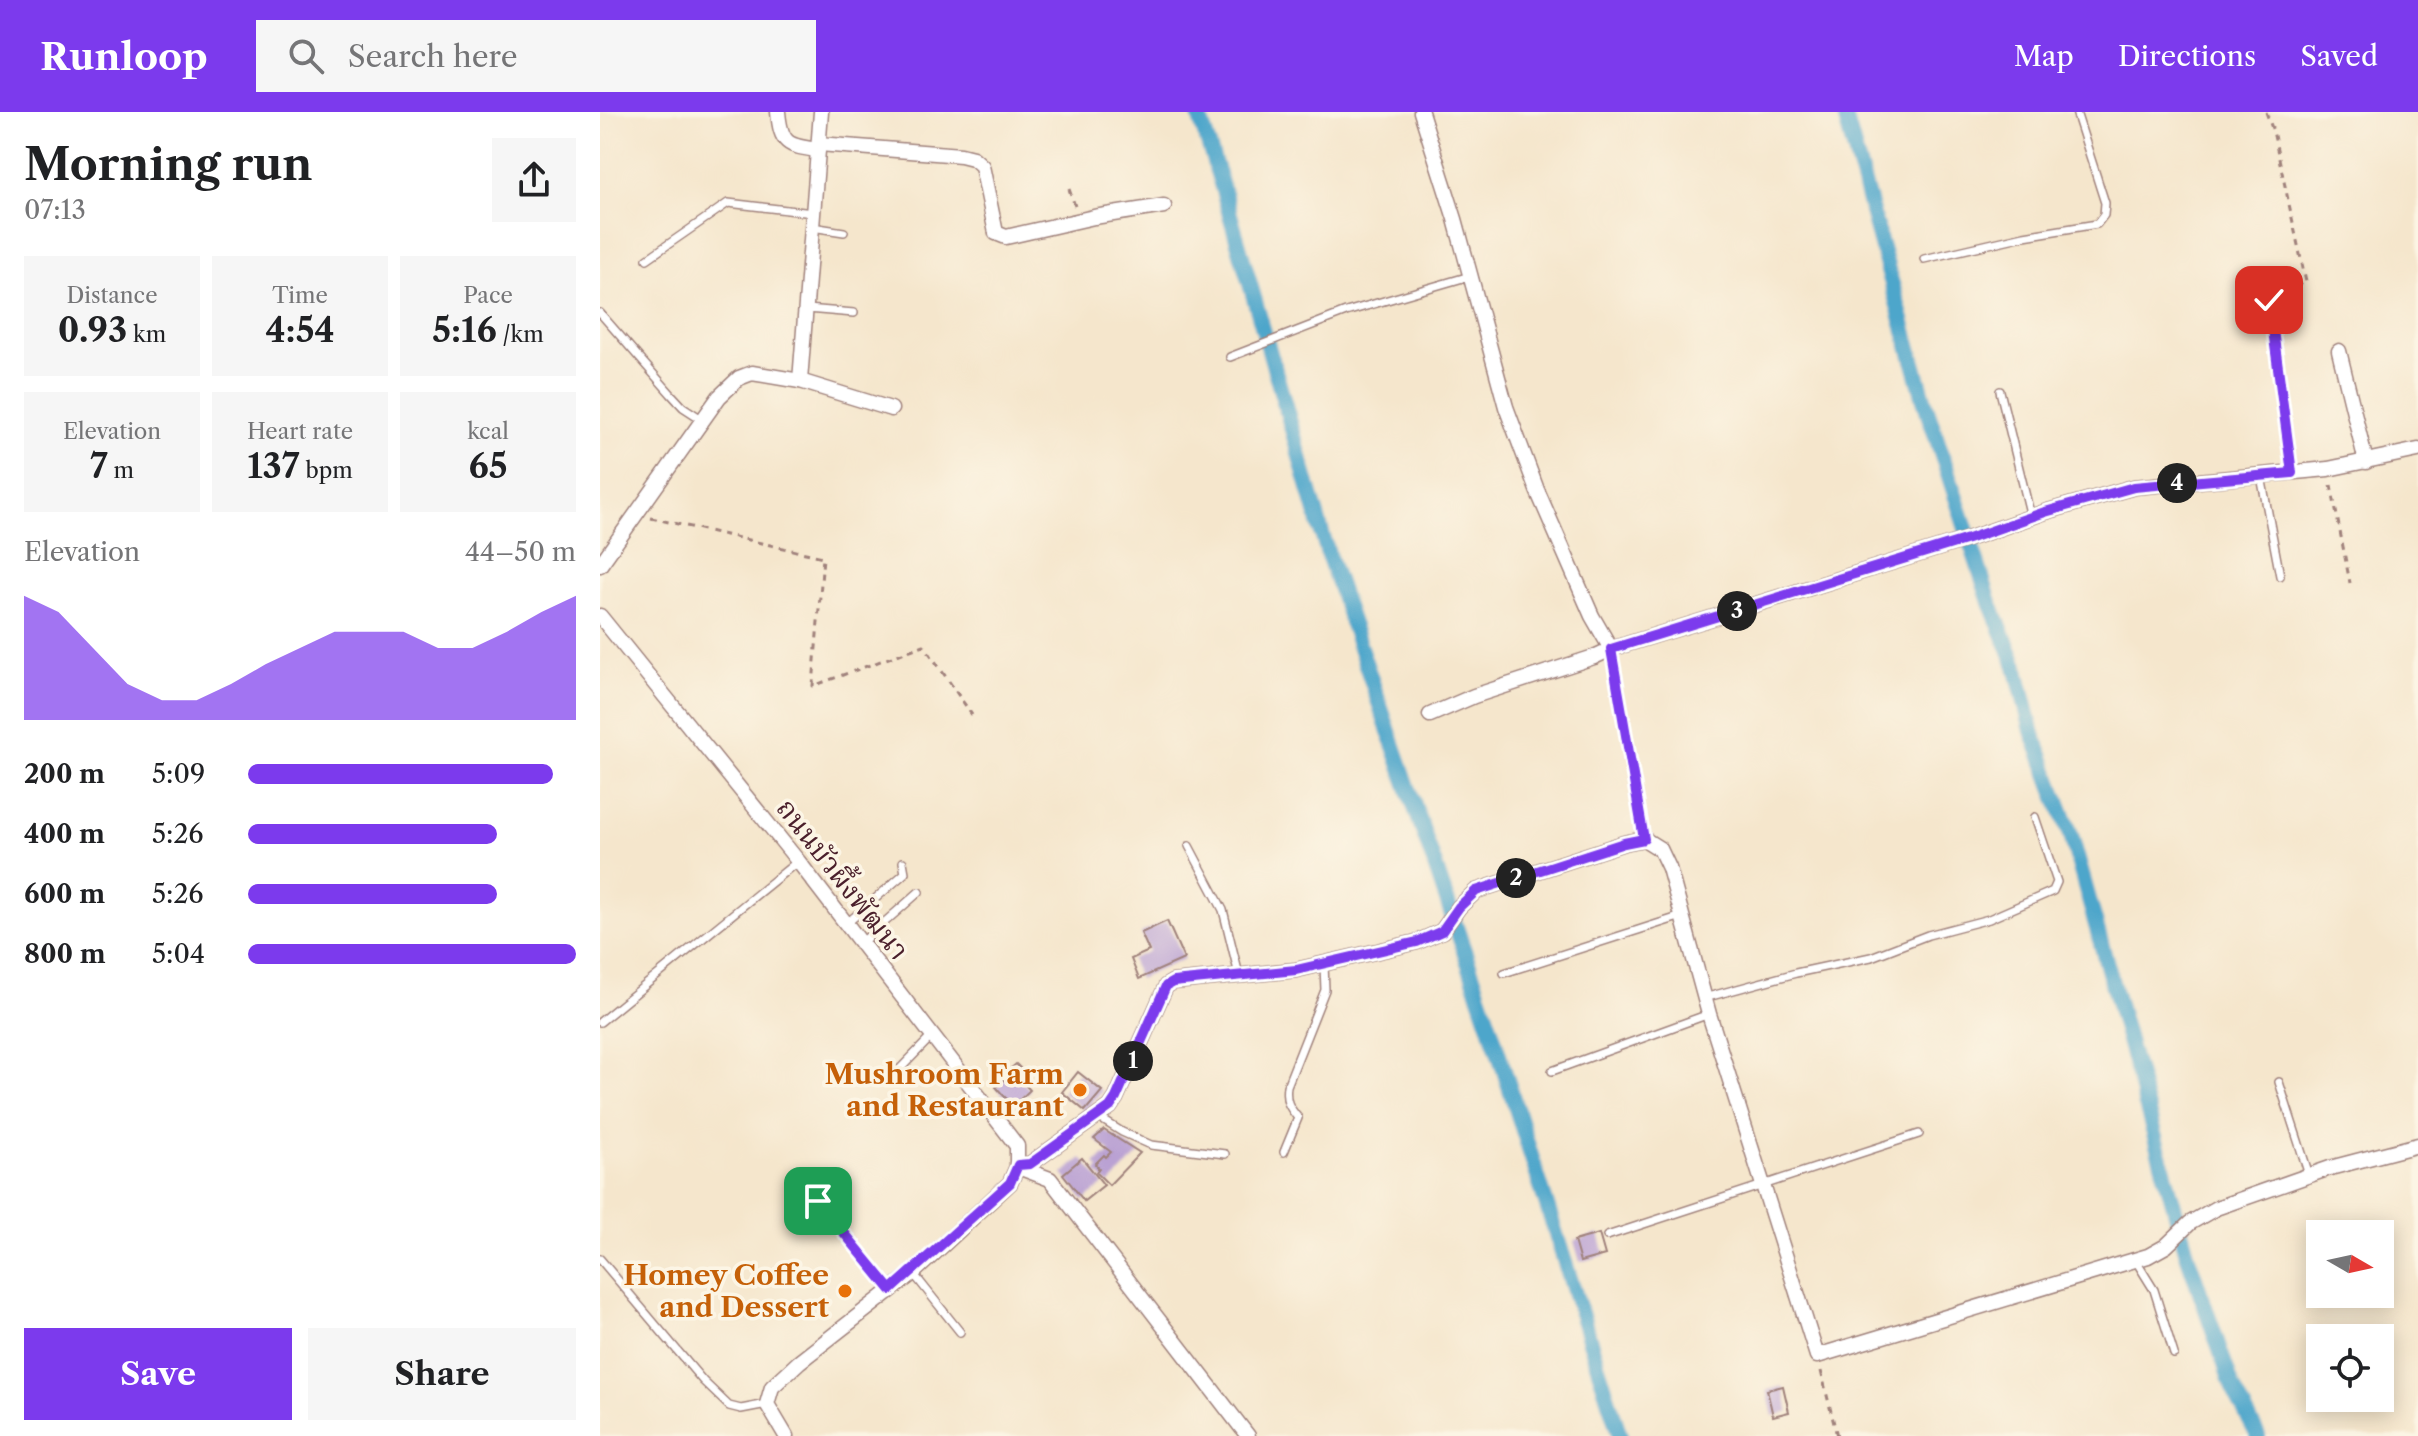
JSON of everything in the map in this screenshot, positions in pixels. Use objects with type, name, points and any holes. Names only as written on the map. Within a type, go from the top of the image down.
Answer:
[{"type":"street","points":[[778,112],[782,137],[786,143],[797,147],[973,158],[982,166],[996,233],[1006,237],[1080,220],[1164,206]]},
{"type":"street","points":[[800,381],[821,112]]},
{"type":"street","points":[[1421,112],[1506,407],[1537,490],[1592,616],[1611,649]]},
{"type":"street","points":[[2339,351],[2366,462]]},
{"type":"street","points":[[600,565],[719,397],[744,375],[752,373],[800,381],[891,409]]},
{"type":"street","points":[[1430,715],[1474,696],[1611,649],[2134,487],[2328,469],[2418,450]]},
{"type":"street","name":"ถนนบัวผึ้งพัฒนา","points":[[600,616],[798,861],[1017,1146],[1018,1166]]},
{"type":"street","points":[[1018,1166],[1030,1164],[1110,1107],[1166,986],[1173,982],[1324,964],[1417,942],[1442,931],[1459,907],[1476,891],[1644,839],[1660,849],[1669,868],[1704,998],[1817,1356],[2136,1260],[2166,1246],[2190,1223],[2216,1208],[2309,1175],[2418,1145]]},
{"type":"street","points":[[782,1435],[767,1404],[772,1387],[799,1362],[913,1273],[1010,1183],[1018,1166]]},
{"type":"street","points":[[1018,1166],[1050,1179],[1248,1436]]},
{"type":"lane","points":[[1924,259],[2024,236],[2097,224],[2104,215],[2105,203],[2076,112]]},
{"type":"lane","points":[[647,259],[728,203],[812,220],[844,232]]},
{"type":"lane","points":[[1230,357],[1346,312],[1470,276]]},
{"type":"lane","points":[[805,309],[854,313]]},
{"type":"lane","points":[[600,313],[683,407],[704,421]]},
{"type":"lane","points":[[2000,391],[2031,517]]},
{"type":"lane","points":[[2261,476],[2280,576]]},
{"type":"lane","points":[[1704,998],[1871,957],[1928,935],[1989,919],[2053,891],[2057,882],[2035,817]]},
{"type":"lane","points":[[1189,846],[1223,910],[1239,975]]},
{"type":"lane","points":[[600,1022],[798,861]]},
{"type":"lane","points":[[846,924],[905,873],[903,862]]},
{"type":"lane","points":[[861,943],[919,892]]},
{"type":"lane","points":[[1504,973],[1682,916]]},
{"type":"lane","points":[[1284,1152],[1298,1118],[1285,1098],[1287,1086],[1325,990],[1324,964]]},
{"type":"lane","points":[[1552,1071],[1709,1014]]},
{"type":"lane","points":[[899,1070],[932,1036]]},
{"type":"lane","points":[[2279,1082],[2309,1175]]},
{"type":"lane","points":[[1096,1116],[1151,1145],[1225,1154]]},
{"type":"lane","points":[[1607,1236],[1919,1134]]},
{"type":"lane","points":[[818,1201],[891,1290]]},
{"type":"lane","points":[[600,1259],[703,1381],[729,1406],[741,1409],[767,1404]]},
{"type":"lane","points":[[2136,1260],[2154,1290],[2174,1354]]},
{"type":"lane","points":[[913,1273],[960,1332]]},
{"type":"path","points":[[2266,112],[2273,131],[2306,282],[2269,300],[2292,473]]},
{"type":"path","points":[[1069,189],[1080,220]]},
{"type":"path","points":[[2328,469],[2350,583]]},
{"type":"path","points":[[635,514],[823,557],[813,686],[924,645],[972,715]]},
{"type":"path","points":[[1611,649],[1644,839]]},
{"type":"path","points":[[1817,1356],[1837,1436]]},
{"type":"building","points":[[1167,921],[1184,959],[1139,979],[1131,959],[1149,951],[1141,933]]},
{"type":"building","points":[[1016,1064],[1020,1068],[1014,1073],[1030,1090],[1013,1106],[996,1087]]},
{"type":"building","points":[[1078,1072],[1102,1091],[1085,1111],[1062,1092]]},
{"type":"building","points":[[1104,1130],[1140,1153],[1109,1185],[1096,1172],[1099,1168],[1095,1164],[1111,1152],[1094,1139]]},
{"type":"building","points":[[1082,1158],[1104,1185],[1084,1201],[1063,1174]]},
{"type":"building","points":[[1599,1234],[1605,1255],[1580,1262],[1574,1241]]},
{"type":"building","points":[[1783,1386],[1789,1412],[1773,1416],[1767,1390]]},
{"type":"waterway","points":[[1198,112],[1328,554],[1490,1026],[1620,1436]]},
{"type":"waterway","points":[[1844,112],[1926,406],[1990,602],[2016,666],[2032,731],[2071,835],[2189,1260],[2233,1388],[2258,1436]]},
{"type":"place","name":"Mushroom Farm and Restaurant","points":[[1080,1090]]},
{"type":"place","name":"Homey Coffee and Dessert","points":[[845,1291]]},
{"type":"route","points":[[818,1201],[891,1290],[1010,1183],[1018,1165],[1030,1164],[1110,1107],[1166,986],[1189,979],[1296,970],[1417,942],[1442,931],[1459,907],[1476,891],[1644,839],[1611,649],[1968,539],[2045,512],[2134,487],[2292,473],[2269,300]]}]
